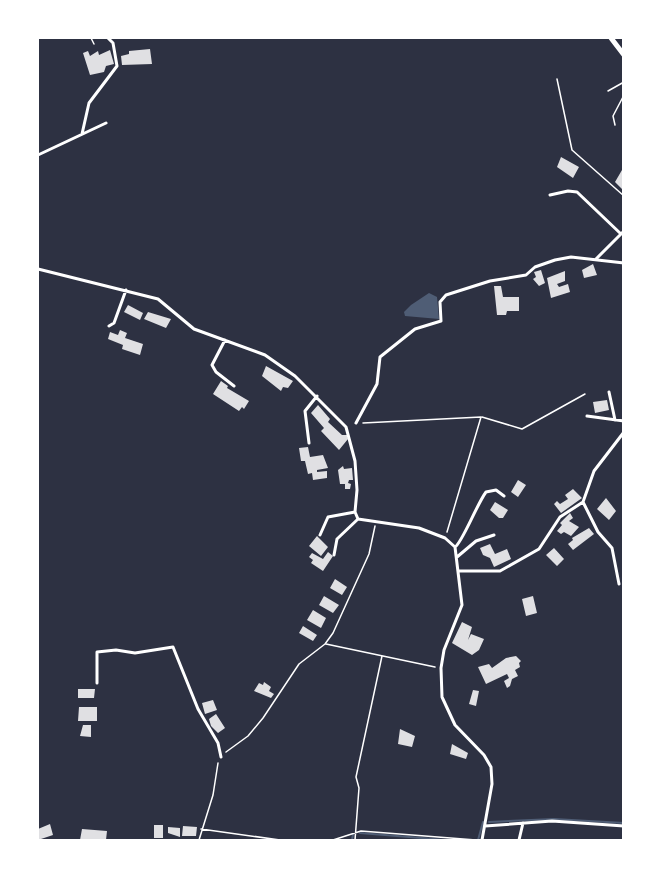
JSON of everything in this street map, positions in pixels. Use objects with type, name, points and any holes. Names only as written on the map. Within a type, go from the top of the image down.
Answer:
[{"type":"main road","points":[[611,38],[624,55]]},
{"type":"street","points":[[82,134],[89,103],[117,66],[113,43],[108,38]]},
{"type":"street","points":[[38,155],[106,123]]},
{"type":"street","points":[[550,195],[568,190],[577,192],[622,232],[596,260]]},
{"type":"street","points":[[356,423],[377,384],[380,357],[415,329],[441,321],[440,302],[446,295],[490,281],[526,275],[535,267],[571,257],[624,263]]},
{"type":"street","points":[[38,268],[158,299],[194,329],[278,362],[346,427],[351,439],[357,490],[354,512],[358,519]]},
{"type":"street","points":[[109,326],[114,323],[126,290]]},
{"type":"street","points":[[225,340],[212,365],[234,386]]},
{"type":"street","points":[[609,392],[615,420]]},
{"type":"street","points":[[309,443],[305,411],[316,396]]},
{"type":"street","points":[[587,417],[624,422]]},
{"type":"street","points":[[459,571],[494,572],[532,554],[545,541],[560,517],[583,502],[594,471],[624,432]]},
{"type":"street","points":[[455,547],[460,544],[471,516],[486,492],[496,490],[504,496]]},
{"type":"street","points":[[583,502],[598,532],[612,548],[619,584]]},
{"type":"street","points":[[320,535],[328,517],[354,512]]},
{"type":"street","points":[[358,519],[403,524],[445,538],[455,547],[462,605],[444,651],[441,668],[442,697],[450,717],[484,755],[491,767],[492,784],[482,840]]},
{"type":"street","points":[[334,555],[337,538],[358,519]]},
{"type":"street","points":[[457,557],[476,541],[494,535]]},
{"type":"street","points":[[97,683],[97,652],[116,650],[135,653],[173,647],[198,709],[218,743],[221,757]]},
{"type":"street","points":[[485,826],[552,822],[624,826]]},
{"type":"street","points":[[519,840],[523,823]]},
{"type":"lane","points":[[92,38],[94,44]]},
{"type":"lane","points":[[615,125],[613,116],[624,94]]},
{"type":"path","points":[[557,79],[572,150],[624,196]]},
{"type":"path","points":[[608,91],[624,82]]},
{"type":"path","points":[[356,423],[481,417],[522,429],[585,394]]},
{"type":"path","points":[[445,538],[481,417]]},
{"type":"path","points":[[199,840],[200,828],[213,795],[221,757],[248,735],[263,718],[299,664],[325,644],[369,554],[376,522]]},
{"type":"path","points":[[325,644],[441,668]]},
{"type":"path","points":[[355,840],[359,785],[356,777],[382,656]]},
{"type":"path","points":[[200,828],[280,840]]},
{"type":"path","points":[[333,840],[357,831],[476,840]]},
{"type":"water","points":[[429,293],[437,297],[439,319],[405,316],[404,312],[411,305]]},
{"type":"building","points":[[150,49],[152,64],[122,65],[121,56],[129,54],[129,51]]},
{"type":"building","points":[[110,50],[114,64],[106,66],[104,72],[90,75],[83,53],[88,51],[90,56],[98,51],[99,55]]},
{"type":"building","points":[[561,157],[579,167],[573,178],[557,167]]},
{"type":"building","points":[[622,170],[624,171],[624,191],[615,182]]},
{"type":"building","points":[[593,264],[597,275],[584,278],[582,270]]},
{"type":"building","points":[[541,270],[545,283],[539,286],[533,279],[536,277],[534,272]]},
{"type":"building","points":[[565,271],[565,281],[557,284],[559,287],[568,284],[570,292],[551,298],[547,278]]},
{"type":"building","points":[[494,286],[501,286],[503,297],[519,297],[519,311],[507,311],[506,315],[497,315]]},
{"type":"building","points":[[128,305],[143,313],[140,320],[124,312]]},
{"type":"building","points":[[148,312],[171,319],[166,328],[144,319]]},
{"type":"building","points":[[120,330],[127,333],[125,338],[143,344],[140,355],[122,349],[123,345],[108,339],[110,332],[118,335]]},
{"type":"building","points":[[266,366],[293,381],[288,388],[283,387],[281,391],[262,376]]},
{"type":"building","points":[[221,381],[228,386],[227,388],[249,401],[244,409],[242,407],[239,411],[213,394]]},
{"type":"building","points":[[607,400],[609,410],[595,413],[593,402]]},
{"type":"building","points":[[318,405],[330,419],[328,422],[342,435],[347,435],[348,439],[339,450],[321,431],[324,428],[311,413]]},
{"type":"building","points":[[308,447],[310,457],[323,455],[328,468],[317,470],[317,472],[327,471],[327,478],[313,480],[312,473],[308,474],[305,461],[301,461],[299,448]]},
{"type":"building","points":[[343,466],[344,469],[352,468],[353,480],[349,480],[348,483],[351,484],[350,489],[345,489],[345,484],[340,484],[338,470]]},
{"type":"building","points":[[518,480],[526,485],[518,497],[511,492]]},
{"type":"building","points":[[573,489],[582,498],[561,513],[554,504],[557,501],[560,504],[568,499],[565,495]]},
{"type":"building","points":[[606,498],[616,511],[609,520],[597,509]]},
{"type":"building","points":[[495,502],[508,510],[503,518],[499,518],[490,510]]},
{"type":"building","points":[[570,513],[573,518],[569,521],[579,527],[571,536],[557,531],[562,525],[560,523]]},
{"type":"building","points":[[589,528],[594,534],[573,550],[568,544],[573,540],[572,538]]},
{"type":"building","points":[[317,536],[328,547],[321,556],[309,546]]},
{"type":"building","points":[[490,544],[495,554],[507,549],[511,559],[494,567],[490,558],[483,555],[480,548]]},
{"type":"building","points":[[554,548],[564,559],[557,566],[546,555]]},
{"type":"building","points":[[328,552],[333,556],[323,571],[311,563],[313,560],[309,557],[312,553],[323,559]]},
{"type":"building","points":[[335,579],[347,587],[342,595],[330,588]]},
{"type":"building","points":[[324,596],[339,605],[333,613],[319,605]]},
{"type":"building","points":[[533,596],[537,613],[526,616],[522,599]]},
{"type":"building","points":[[313,610],[326,618],[321,628],[307,620]]},
{"type":"building","points":[[462,622],[472,627],[468,640],[471,634],[484,639],[479,650],[472,655],[452,643]]},
{"type":"building","points":[[303,626],[317,635],[313,641],[299,633]]},
{"type":"building","points":[[516,656],[521,661],[520,667],[515,670],[518,676],[512,679],[510,686],[507,688],[504,681],[509,678],[507,674],[486,684],[478,667],[489,664],[492,668],[506,658]]},
{"type":"building","points":[[264,682],[271,687],[269,691],[274,694],[271,698],[254,691],[259,683],[263,685]]},
{"type":"building","points":[[78,689],[95,689],[94,698],[78,698]]},
{"type":"building","points":[[473,690],[479,691],[476,706],[469,704]]},
{"type":"building","points":[[213,700],[217,710],[205,714],[202,703]]},
{"type":"building","points":[[79,707],[97,707],[97,721],[78,721]]},
{"type":"building","points":[[216,714],[225,728],[218,733],[211,726],[209,719]]},
{"type":"building","points":[[83,725],[91,725],[91,737],[80,736]]},
{"type":"building","points":[[400,729],[415,736],[412,747],[398,744]]},
{"type":"building","points":[[452,744],[468,753],[466,759],[450,754]]},
{"type":"building","points":[[50,824],[53,835],[38,840],[38,829]]},
{"type":"building","points":[[154,825],[163,825],[163,838],[154,838]]},
{"type":"building","points":[[183,826],[197,827],[196,836],[182,836]]},
{"type":"building","points":[[168,827],[180,828],[180,837],[168,833]]},
{"type":"building","points":[[82,829],[107,831],[106,840],[80,840]]},
{"type":"waterway","points":[[489,822],[554,819],[624,823]]},
{"type":"waterway","points":[[478,840],[483,822]]},
{"type":"waterway","points":[[360,833],[446,840]]},
{"type":"waterway","points":[[352,840],[353,834]]}]
